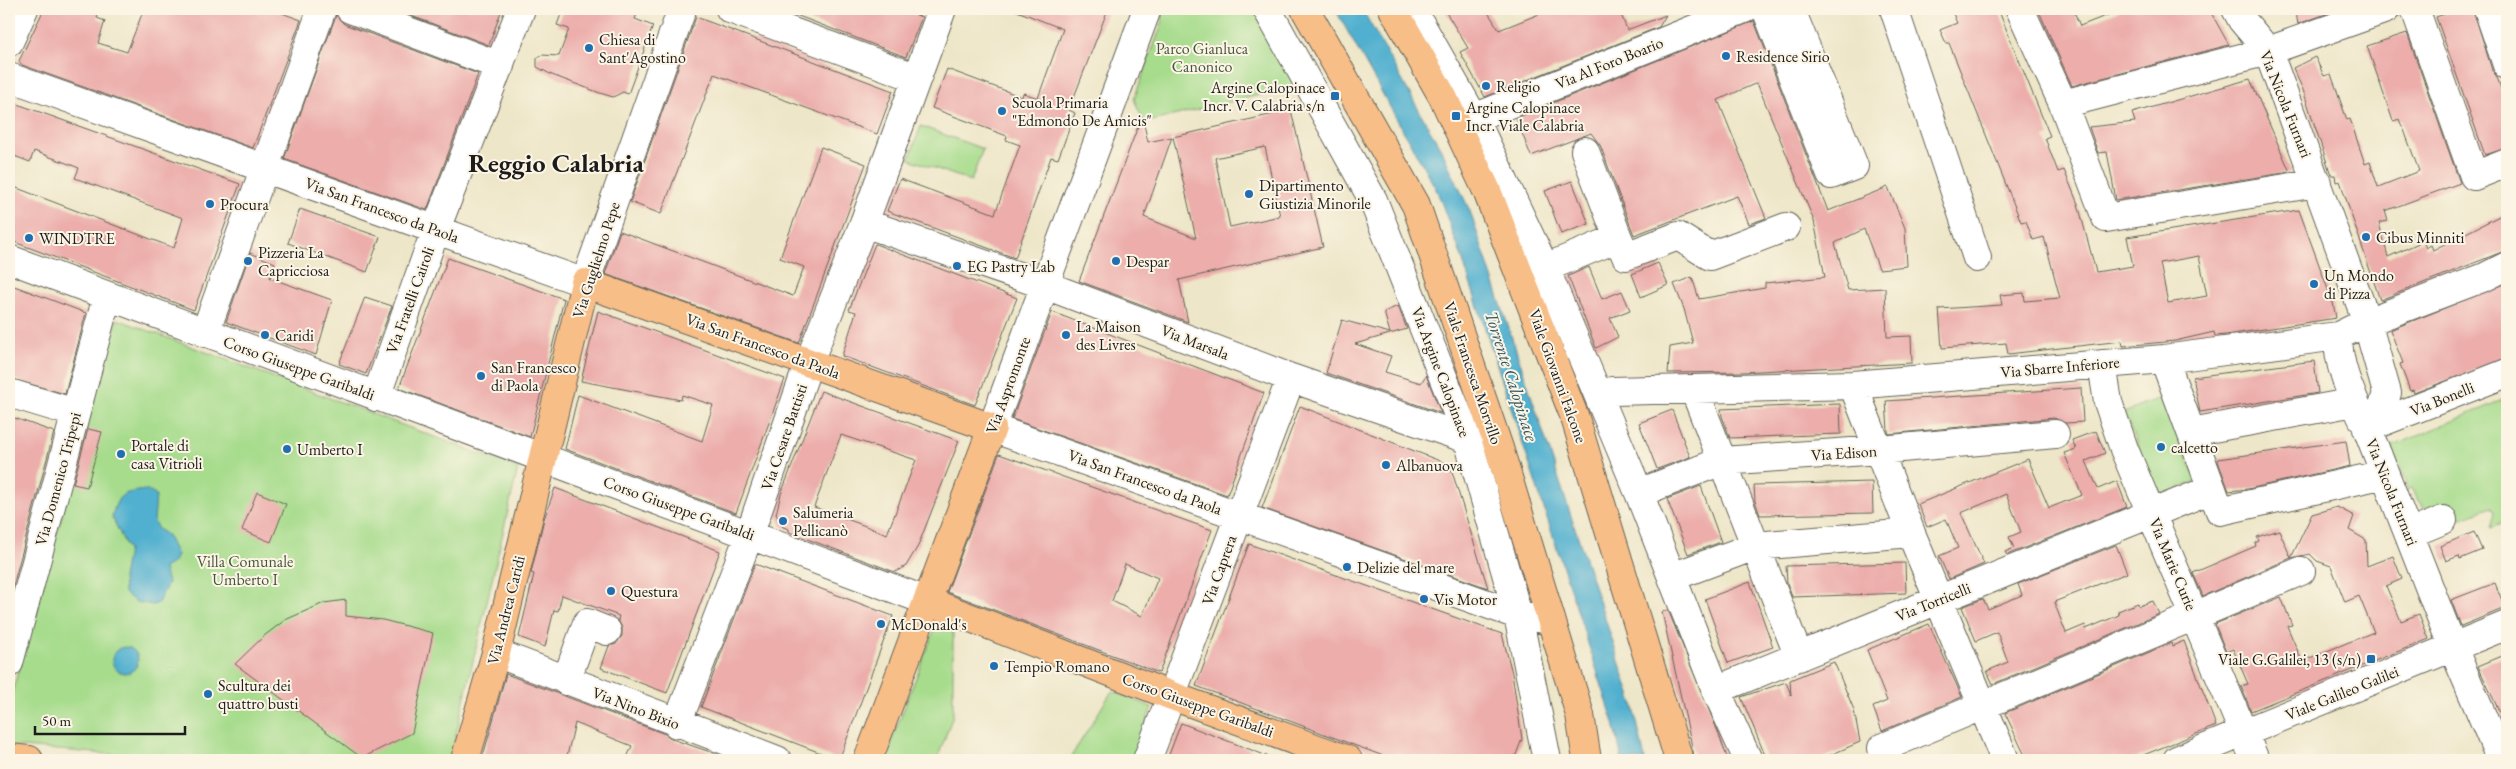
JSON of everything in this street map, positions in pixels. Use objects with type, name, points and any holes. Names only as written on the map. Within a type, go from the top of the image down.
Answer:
[{"type":"main road","name":"Viale Francesca Morvillo","points":[[1305,9],[1416,205],[1499,448],[1580,715],[1587,760]]},
{"type":"main road","name":"Viale Giovanni Falcone","points":[[1393,9],[1443,97],[1487,191],[1575,418],[1679,760]]},
{"type":"main road","name":"Via San Francesco da Paola","points":[[585,282],[992,428]]},
{"type":"main road","name":"Via Guglielmo Pepe","points":[[543,459],[585,282]]},
{"type":"main road","name":"Via Aspromonte","points":[[868,760],[992,428]]},
{"type":"main road","name":"Via Andrea Caridi","points":[[465,760],[496,654],[543,459]]},
{"type":"main road","name":"Corso Giuseppe Garibaldi","points":[[927,600],[1172,696],[1348,760]]},
{"type":"main road","points":[[9,758],[29,760]]},
{"type":"street","points":[[9,42],[24,9]]},
{"type":"street","points":[[205,332],[322,9]]},
{"type":"street","points":[[350,9],[500,66]]},
{"type":"street","name":"Via Fratelli Cairoli","points":[[376,396],[436,229],[521,9]]},
{"type":"street","name":"Via Guglielmo Pepe","points":[[585,282],[682,9]]},
{"type":"street","points":[[730,9],[917,78]]},
{"type":"street","name":"Via Cesare Battisti","points":[[677,724],[750,533],[810,362],[864,223],[942,9]]},
{"type":"street","name":"Via Aspromonte","points":[[992,428],[1147,9]]},
{"type":"street","name":"Via Argine Calopinace","points":[[1267,9],[1373,200],[1468,440],[1518,615],[1547,760]]},
{"type":"street","points":[[1412,9],[1474,118],[1545,268],[1599,394],[1716,690],[1748,760]]},
{"type":"street","name":"Via Al Foro Boario","points":[[1474,118],[1744,9]]},
{"type":"street","points":[[1894,9],[1976,258]]},
{"type":"street","points":[[2020,9],[2063,104],[2106,218],[2317,183]]},
{"type":"street","name":"Via Nicola Furnari","points":[[2236,9],[2242,20],[2268,51],[2367,322],[2387,393],[2372,426],[2385,474],[2453,648],[2501,760]]},
{"type":"street","points":[[2415,9],[2474,176],[2507,163]]},
{"type":"street","points":[[2488,9],[2507,65]]},
{"type":"street","points":[[2063,104],[2268,51],[2378,10]]},
{"type":"street","points":[[1793,15],[1854,166],[1831,175],[1769,16],[1793,15]]},
{"type":"street","name":"Via San Francesco da Paola","points":[[9,76],[585,282]]},
{"type":"street","points":[[1584,151],[1626,256],[1678,236],[1710,256],[1786,227]]},
{"type":"street","name":"Via Marsala","points":[[864,223],[1045,285],[1291,378],[1468,440],[1499,448]]},
{"type":"street","points":[[1545,268],[1618,238]]},
{"type":"street","name":"Corso Giuseppe Garibaldi","points":[[9,259],[543,459],[750,533],[927,600]]},
{"type":"street","name":"Via Sbarre Inferiore","points":[[1599,394],[1612,391],[1853,385],[2164,359],[2338,336],[2367,322],[2485,277],[2507,266]]},
{"type":"street","name":"Via Domenico Tripepi","points":[[9,663],[20,579],[76,413],[107,296]]},
{"type":"street","points":[[2338,336],[2338,355],[2355,402],[2372,426]]},
{"type":"street","points":[[2164,359],[2216,500]]},
{"type":"street","name":"Via Marie Curie","points":[[2102,364],[2110,410],[2124,449],[2255,760]]},
{"type":"street","name":"Via Bonelli","points":[[2372,426],[2507,373]]},
{"type":"street","name":"Via Caprera","points":[[1147,760],[1291,378]]},
{"type":"street","points":[[1853,385],[1938,600],[2005,760]]},
{"type":"street","points":[[1694,389],[1799,657]]},
{"type":"street","points":[[9,393],[76,413]]},
{"type":"street","points":[[2191,432],[2355,402]]},
{"type":"street","name":"Via San Francesco da Paola","points":[[992,428],[1518,615],[1551,620]]},
{"type":"street","name":"Via Edison","points":[[1639,493],[1722,462],[2055,434]]},
{"type":"street","name":"Via Torricelli","points":[[1716,690],[2151,514],[2216,500],[2385,474]]},
{"type":"street","points":[[2409,534],[2443,520]]},
{"type":"street","points":[[1672,577],[1755,546],[1911,533]]},
{"type":"street","points":[[1882,748],[2301,571]]},
{"type":"street","points":[[566,681],[587,623],[607,631]]},
{"type":"street","name":"Viale Galileo Galilei","points":[[2177,760],[2507,625]]},
{"type":"street","name":"Via Nino Bixio","points":[[496,654],[677,724],[777,760]]},
{"type":"green space","name":"Parco Gianluca Canonico","points":[[1158,9],[1254,9],[1299,85],[1144,123],[1134,99],[1163,21]]},
{"type":"green space","points":[[921,126],[983,149],[971,181],[909,159]]},
{"type":"green space","name":"Villa Comunale Umberto I","points":[[117,319],[518,468],[450,760],[182,760],[9,746],[9,704]]},
{"type":"green space","name":"calcetto","points":[[2162,397],[2197,481],[2159,497],[2124,413]]},
{"type":"green space","points":[[2507,398],[2507,521],[2491,528],[2495,512],[2492,507],[2454,521],[2428,513],[2416,498],[2412,488],[2408,489],[2391,447]]},
{"type":"green space","points":[[937,623],[953,629],[953,715],[937,760],[884,760]]},
{"type":"green space","points":[[1112,691],[1152,707],[1132,760],[1069,760]]},
{"type":"water","name":"Torrente Calopinace","points":[[1335,9],[1362,9],[1442,151],[1470,211],[1633,703],[1645,760],[1622,760],[1614,723],[1461,255],[1437,191]]},
{"type":"water","points":[[146,490],[156,495],[154,522],[158,529],[167,535],[177,555],[174,562],[164,568],[168,583],[158,603],[153,605],[136,602],[124,593],[123,578],[128,550],[112,517],[116,503],[122,496],[131,492]]},
{"type":"water","points":[[125,647],[134,651],[138,660],[134,669],[125,673],[116,669],[112,660],[116,651]]},
{"type":"building","points":[[44,9],[100,9],[97,18],[105,21],[98,43],[127,52],[144,9],[271,9],[301,20],[253,148],[22,65],[19,61]]},
{"type":"building","points":[[393,9],[502,9],[489,45]]},
{"type":"building","name":"Chiesa di Sant'Agostino","points":[[563,9],[639,9],[635,19],[653,26],[628,94],[623,92],[613,97],[552,75],[537,67],[537,58],[542,55],[559,56],[569,29],[557,25]]},
{"type":"building","points":[[780,9],[879,9],[891,13],[892,9],[899,9],[922,17],[906,57]]},
{"type":"building","points":[[1012,9],[1108,9],[1069,110],[1075,113],[1058,159],[1051,157],[1015,258],[887,211],[900,179],[995,214],[1020,145],[1006,140],[1007,136],[932,108],[947,69],[1022,97],[1023,93],[1038,98],[1063,29]]},
{"type":"building","points":[[1444,9],[1486,9],[1499,30],[1552,9],[1619,9],[1627,30],[1666,15],[1659,27],[1485,97],[1460,52],[1468,48]]},
{"type":"building","points":[[1951,9],[1998,9],[2050,136],[2045,138],[2058,172],[2064,170],[2078,204],[2096,272],[2133,266],[2127,237],[2299,210],[2333,303],[2336,318],[2226,335],[2215,336],[2214,332],[2175,341],[2123,346],[2122,341],[2008,354],[2006,343],[1942,348],[1939,309],[2002,305],[2000,295],[2024,293],[2025,301],[2060,298],[2044,237],[2033,240],[2026,221],[2021,222],[1949,43],[1946,43],[1940,30],[1957,23]],"holes":[[[2199,256],[2207,296],[2168,303],[2160,263]]]},
{"type":"building","points":[[2038,9],[2073,9],[2080,26],[2123,9],[2209,9],[2229,45],[2072,86]]},
{"type":"building","points":[[2302,9],[2340,9],[2298,24],[2296,13]]},
{"type":"building","points":[[2459,9],[2473,9],[2492,70],[2497,77],[2507,106],[2507,148],[2485,155],[2436,17]]},
{"type":"building","points":[[336,15],[344,24],[478,74],[427,210],[284,159]]},
{"type":"building","points":[[696,17],[893,91],[877,134],[714,74],[661,214],[630,202]]},
{"type":"building","points":[[1754,21],[1828,211],[1888,187],[1905,228],[1907,266],[1879,269],[1864,229],[1835,243],[1848,290],[1885,288],[1887,337],[1911,336],[1912,363],[1742,372],[1668,373],[1670,347],[1693,343],[1684,309],[1674,284],[1692,277],[1699,299],[1765,288],[1765,283],[1825,277],[1814,221],[1757,83],[1718,100],[1766,218],[1749,224],[1737,196],[1634,235],[1600,145],[1591,133],[1531,156],[1516,118]]},
{"type":"building","points":[[2407,33],[2460,183],[2385,211],[2388,221],[2379,223],[2388,257],[2423,241],[2426,248],[2431,245],[2433,250],[2507,212],[2507,250],[2380,300],[2340,181],[2336,182],[2335,175],[2331,175],[2303,90],[2293,68],[2315,57],[2324,76],[2331,74],[2347,120],[2350,119],[2365,164],[2370,162],[2378,187],[2419,171],[2400,119],[2393,121],[2367,46]]},
{"type":"building","points":[[2250,79],[2290,172],[2116,200],[2107,152],[2098,153],[2089,127],[2135,122],[2132,113]]},
{"type":"building","points":[[9,101],[240,184],[194,310],[9,240],[9,185],[174,248],[183,218],[75,178],[79,168],[34,151],[30,162],[9,154]]},
{"type":"building","points":[[1291,110],[1323,247],[1179,280],[1188,322],[1079,281],[1142,116],[1148,142],[1172,137],[1144,217],[1196,238],[1173,137]],"holes":[[[1265,147],[1280,216],[1230,227],[1215,158]]]},
{"type":"building","points":[[821,147],[866,164],[799,343],[605,274],[620,231],[793,296],[804,267],[780,258]]},
{"type":"building","points":[[1572,181],[1589,224],[1561,234],[1545,191]]},
{"type":"building","points":[[300,209],[380,237],[367,272],[288,243]]},
{"type":"building","points":[[875,244],[1017,298],[975,405],[842,356],[856,312],[849,310]]},
{"type":"building","points":[[250,253],[275,263],[270,278],[332,300],[316,355],[226,322]]},
{"type":"building","points":[[448,258],[564,299],[530,437],[399,388]]},
{"type":"building","points":[[1658,263],[1668,285],[1641,297],[1632,274]]},
{"type":"building","points":[[1589,267],[1602,299],[1622,291],[1630,310],[1610,318],[1618,337],[1596,348],[1568,276]]},
{"type":"building","points":[[2507,283],[2507,315],[2501,317],[2507,331],[2507,358],[2414,393],[2413,390],[2410,391],[2400,364],[2403,363],[2390,330]]},
{"type":"building","points":[[9,284],[86,313],[65,394],[9,378]]},
{"type":"building","points":[[365,297],[392,306],[366,374],[339,364]]},
{"type":"building","points":[[1398,306],[1407,329],[1355,344],[1391,356],[1385,372],[1421,383],[1426,375],[1441,413],[1326,373],[1342,320],[1390,333],[1384,312]]},
{"type":"building","points":[[598,311],[785,379],[736,513],[565,449],[578,395],[702,441],[713,405],[682,395],[681,400],[581,381]]},
{"type":"building","points":[[1052,312],[1264,393],[1227,495],[1012,419]]},
{"type":"building","points":[[2314,361],[2318,393],[2200,412],[2193,377]]},
{"type":"building","points":[[2081,388],[2083,422],[2065,423],[2054,418],[1889,434],[1888,431],[1886,401]]},
{"type":"building","points":[[821,391],[959,441],[918,546],[906,566],[895,572],[789,532],[789,529],[783,527],[776,514],[781,494]],"holes":[[[841,435],[916,460],[887,534],[814,507]]]},
{"type":"building","points":[[1840,404],[1841,434],[1730,438],[1721,409]]},
{"type":"building","points":[[1300,406],[1450,465],[1488,588],[1262,508]]},
{"type":"building","points":[[1672,410],[1690,457],[1657,469],[1639,423]]},
{"type":"building","points":[[9,416],[54,432],[13,586],[9,585]]},
{"type":"building","points":[[88,429],[102,432],[87,487],[73,484]]},
{"type":"building","points":[[2096,431],[2105,453],[2086,461],[2098,489],[2117,481],[2127,507],[2007,555],[2005,552],[2014,548],[2009,537],[2021,532],[2006,494],[1961,513],[1984,564],[1949,579],[1939,556],[1958,548],[1946,519],[1927,527],[1918,504],[2028,459],[2049,508],[2082,495],[2064,453],[2076,449],[2072,440]]},
{"type":"building","points":[[2346,441],[2350,466],[2248,489],[2229,491],[2218,461],[2218,459]]},
{"type":"building","points":[[999,454],[1212,530],[1159,673],[947,592]],"holes":[[[1125,564],[1158,578],[1142,616],[1112,601]]]},
{"type":"building","points":[[1872,482],[1873,513],[1760,515],[1755,501],[1754,485]]},
{"type":"building","points":[[1701,486],[1721,542],[1688,554],[1667,499]]},
{"type":"building","points":[[555,488],[720,551],[667,693],[601,668],[609,646],[616,644],[622,636],[622,628],[618,620],[619,616],[562,595],[558,611],[554,610],[545,647],[519,637],[534,574],[531,573],[544,519]]},
{"type":"building","points":[[257,492],[286,504],[271,542],[242,530]]},
{"type":"building","points":[[2337,507],[2354,516],[2349,530],[2366,540],[2367,566],[2393,556],[2402,579],[2386,586],[2401,621],[2419,614],[2429,639],[2251,711],[2241,686],[2248,684],[2233,649],[2226,652],[2215,624],[2281,597],[2292,625],[2287,626],[2302,661],[2374,632],[2359,596],[2345,602],[2331,566],[2317,561],[2310,554],[2291,558],[2312,514]]},
{"type":"building","points":[[2279,530],[2291,558],[2203,596],[2193,573],[2256,546],[2255,543],[2259,541],[2257,537]]},
{"type":"building","points":[[2474,532],[2482,550],[2460,559],[2459,556],[2446,561],[2440,546]]},
{"type":"building","points":[[1249,544],[1502,634],[1512,673],[1522,739],[1514,760],[1394,760],[1196,686]]},
{"type":"building","points":[[2116,545],[2127,573],[2054,602],[2066,633],[2085,625],[2086,629],[2119,615],[2118,611],[2138,603],[2139,606],[2153,601],[2159,614],[1993,684],[1987,671],[2008,662],[1997,632],[1976,641],[1962,607],[1983,599],[1988,609],[2022,595],[2018,584]]},
{"type":"building","points":[[1905,563],[1906,593],[1792,597],[1787,583],[1786,566]]},
{"type":"building","points":[[755,564],[893,616],[839,760],[701,707]]},
{"type":"building","points":[[1750,582],[1773,647],[1728,663],[1705,599]]},
{"type":"building","points":[[2495,583],[2505,608],[2461,626],[2451,600]]},
{"type":"building","points":[[346,600],[346,616],[383,620],[433,633],[412,733],[362,758],[235,664],[264,636],[285,620],[324,603]]},
{"type":"building","points":[[1668,610],[1728,760],[1695,760],[1662,612]]},
{"type":"building","points":[[1929,624],[1962,697],[1882,731],[1873,707],[1887,701],[1867,650]]},
{"type":"building","points":[[2184,641],[2216,726],[2131,760],[2027,760],[2005,713],[2171,643],[2172,646]]},
{"type":"building","points":[[2507,654],[2507,728],[2478,666]]},
{"type":"building","points":[[1834,662],[1854,710],[1860,742],[1819,760],[1767,760],[1741,697],[1786,682],[1791,695],[1790,680]]},
{"type":"building","points":[[506,674],[665,734],[672,739],[734,760],[626,760],[632,746],[575,723],[566,760],[482,760]]},
{"type":"building","points":[[1181,723],[1275,759],[1275,760],[1167,760]]},
{"type":"place","name":"Chiesa di Sant'Agostino","points":[[589,48]]},
{"type":"place","name":"Residence Sirio","points":[[1726,56]]},
{"type":"place","name":"Religio","points":[[1486,86]]},
{"type":"place","name":"Argine Calopinace Incr. V. Calabria s/n","points":[[1335,96]]},
{"type":"place","name":"Scuola Primaria \"Edmondo De Amicis\"","points":[[1002,111]]},
{"type":"place","name":"Argine Calopinace Incr. Viale Calabria","points":[[1456,116]]},
{"type":"place","name":"Dipartimento Giustizia Minorile","points":[[1249,194]]},
{"type":"place","name":"Procura","points":[[210,204]]},
{"type":"place","name":"Cibus Minniti","points":[[2366,237]]},
{"type":"place","name":"WINDTRE","points":[[29,238]]},
{"type":"place","name":"Pizzeria La Capricciosa","points":[[248,261]]},
{"type":"place","name":"Despar","points":[[1116,261]]},
{"type":"place","name":"EG Pastry Lab","points":[[957,266]]},
{"type":"place","name":"Un Mondo di Pizza","points":[[2314,284]]},
{"type":"place","name":"Caridi","points":[[265,335]]},
{"type":"place","name":"La Maison des Livres","points":[[1066,335]]},
{"type":"place","name":"San Francesco di Paola","points":[[481,376]]},
{"type":"place","name":"calcetto","points":[[2161,447]]},
{"type":"place","name":"Umberto I","points":[[287,449]]},
{"type":"place","name":"Portale di casa Vitrioli","points":[[121,454]]},
{"type":"place","name":"Albanuova","points":[[1386,465]]},
{"type":"place","name":"Salumeria Pellicanò","points":[[783,521]]},
{"type":"place","name":"Delizie del mare","points":[[1347,567]]},
{"type":"place","name":"Questura","points":[[611,591]]},
{"type":"place","name":"Vis Motor","points":[[1424,599]]},
{"type":"place","name":"McDonald's","points":[[881,624]]},
{"type":"place","name":"Viale G.Galilei, 13 (s/n)","points":[[2371,659]]},
{"type":"place","name":"Tempio Romano","points":[[994,666]]},
{"type":"place","name":"Scultura dei quattro busti","points":[[208,694]]},
{"type":"district","name":"Reggio Calabria","points":[[556,163]]}]
